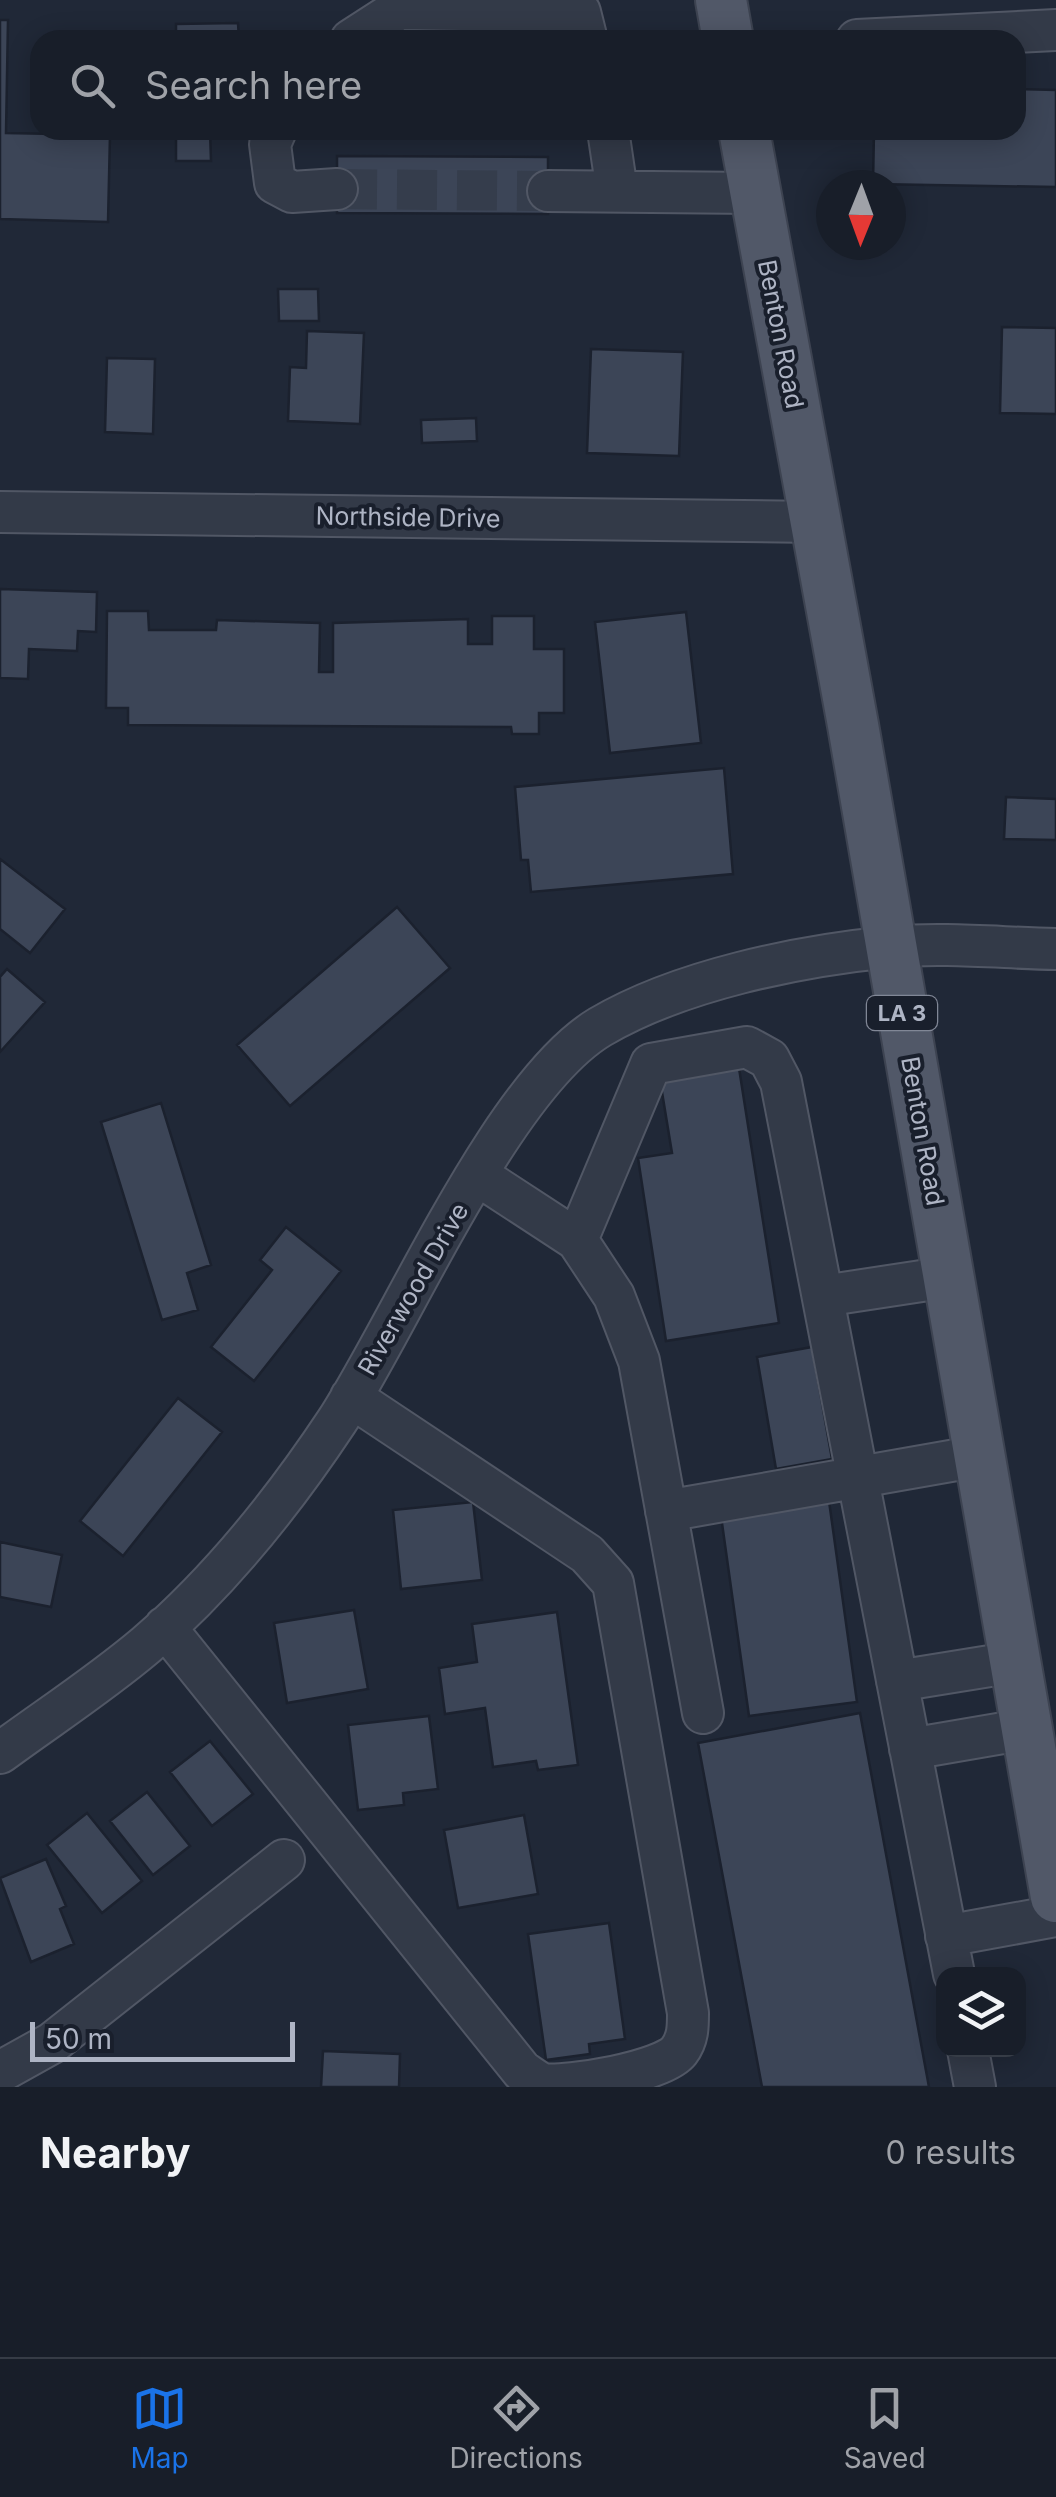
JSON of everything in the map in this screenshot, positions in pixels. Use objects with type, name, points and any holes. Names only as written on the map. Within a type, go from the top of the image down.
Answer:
[{"type":"main road","points":[[721,0],[726,30]]},
{"type":"main road","name":"Benton Road","points":[[746,140],[1056,1897]]},
{"type":"main road","points":[[1027,1729],[1056,1769]]},
{"type":"street","points":[[365,30],[399,5],[580,12],[584,30]]},
{"type":"street","points":[[1026,32],[1056,30]]},
{"type":"street","points":[[272,140],[276,183],[292,192],[337,189]]},
{"type":"street","points":[[609,140],[617,191]]},
{"type":"street","points":[[548,191],[755,193]]},
{"type":"street","name":"Northside Drive","points":[[0,512],[816,522]]},
{"type":"street","name":"Riverwood Drive","points":[[0,1752],[164,1627],[243,1543],[307,1464],[352,1396],[518,1115],[569,1053],[597,1029],[719,977],[891,946],[1056,949]]},
{"type":"street","points":[[625,1014],[651,1064]]},
{"type":"street","points":[[651,1064],[747,1047],[769,1059],[782,1082],[950,1955],[1056,1916]]},
{"type":"street","points":[[578,1240],[651,1064]]},
{"type":"street","points":[[479,1176],[578,1240],[614,1296],[638,1361],[703,1713]]},
{"type":"street","points":[[822,1296],[948,1277]]},
{"type":"street","points":[[164,1627],[522,2071],[544,2084],[575,2085],[663,2066],[679,2052],[687,2037],[688,2013],[613,1583],[587,1554],[352,1396]]},
{"type":"street","points":[[666,1512],[979,1456]]},
{"type":"street","points":[[897,1682],[1015,1662]]},
{"type":"street","points":[[910,1749],[1027,1729]]},
{"type":"street","points":[[0,2072],[52,2042],[284,1860]]},
{"type":"street","points":[[969,2057],[975,2087]]},
{"type":"building","points":[[0,20],[8,20],[6,133],[30,133],[30,140],[110,140],[108,222],[0,219]]},
{"type":"building","points":[[238,23],[238,30],[176,30],[176,24]]},
{"type":"building","points":[[1026,89],[1056,90],[1056,187],[906,185],[906,170],[873,170],[874,140],[1026,140]]},
{"type":"building","points":[[176,140],[210,140],[211,161],[176,161]]},
{"type":"building","points":[[337,156],[548,157],[548,214],[337,213]]},
{"type":"building","points":[[278,289],[318,289],[319,321],[279,321]]},
{"type":"building","points":[[1002,327],[1056,328],[1056,414],[1000,413]]},
{"type":"building","points":[[307,331],[364,333],[360,424],[288,421],[290,367],[306,368]]},
{"type":"building","points":[[591,349],[683,352],[679,456],[587,453]]},
{"type":"building","points":[[107,358],[155,359],[153,434],[105,432]]},
{"type":"building","points":[[476,418],[477,441],[422,443],[421,420]]},
{"type":"building","points":[[0,589],[97,592],[96,632],[78,631],[77,651],[29,649],[28,679],[0,678]]},
{"type":"building","points":[[107,611],[148,611],[149,630],[216,630],[217,620],[320,623],[319,672],[333,672],[333,623],[468,619],[468,644],[492,644],[492,616],[534,616],[534,649],[564,649],[564,713],[539,713],[539,734],[512,734],[511,727],[128,725],[128,708],[106,708]]},
{"type":"building","points":[[686,612],[701,743],[610,753],[595,622]]},
{"type":"building","points":[[724,768],[733,874],[531,892],[528,860],[521,860],[515,787]]},
{"type":"building","points":[[1006,797],[1056,799],[1056,840],[1004,839]]},
{"type":"building","points":[[0,859],[65,909],[30,953],[0,929]]},
{"type":"building","points":[[397,907],[450,968],[290,1106],[237,1045]]},
{"type":"building","points":[[7,969],[45,1002],[0,1052],[0,977]]},
{"type":"building","points":[[739,1068],[779,1323],[666,1341],[638,1158],[672,1153],[660,1080]]},
{"type":"building","points":[[161,1103],[211,1265],[187,1273],[198,1310],[162,1320],[101,1122]]},
{"type":"building","points":[[286,1227],[341,1271],[254,1381],[211,1347],[272,1270],[260,1260]]},
{"type":"building","points":[[812,1347],[832,1459],[776,1469],[757,1357]]},
{"type":"building","points":[[178,1398],[222,1432],[123,1556],[80,1521]]},
{"type":"building","points":[[829,1501],[857,1702],[749,1716],[721,1516]]},
{"type":"building","points":[[473,1502],[482,1580],[401,1589],[393,1510]]},
{"type":"building","points":[[0,1542],[62,1555],[51,1607],[0,1597]]},
{"type":"building","points":[[354,1610],[368,1689],[287,1703],[274,1623]]},
{"type":"building","points":[[557,1612],[578,1765],[538,1770],[536,1761],[493,1767],[485,1708],[445,1714],[439,1668],[477,1662],[472,1624]]},
{"type":"building","points":[[860,1713],[929,2087],[762,2087],[698,1743]]},
{"type":"building","points":[[429,1716],[438,1789],[403,1793],[404,1805],[358,1810],[348,1725]]},
{"type":"building","points":[[210,1741],[253,1794],[212,1826],[170,1772]]},
{"type":"building","points":[[147,1792],[190,1846],[153,1875],[110,1821]]},
{"type":"building","points":[[87,1813],[142,1881],[102,1913],[47,1845]]},
{"type":"building","points":[[524,1815],[538,1894],[458,1908],[444,1830]]},
{"type":"building","points":[[46,1859],[66,1906],[60,1909],[74,1944],[31,1962],[0,1878]]},
{"type":"building","points":[[609,1923],[625,2039],[589,2044],[590,2054],[546,2060],[528,1934]]},
{"type":"building","points":[[323,2051],[400,2054],[399,2087],[321,2087]]},
{"type":"tunnel","points":[[337,189],[548,191]]}]
